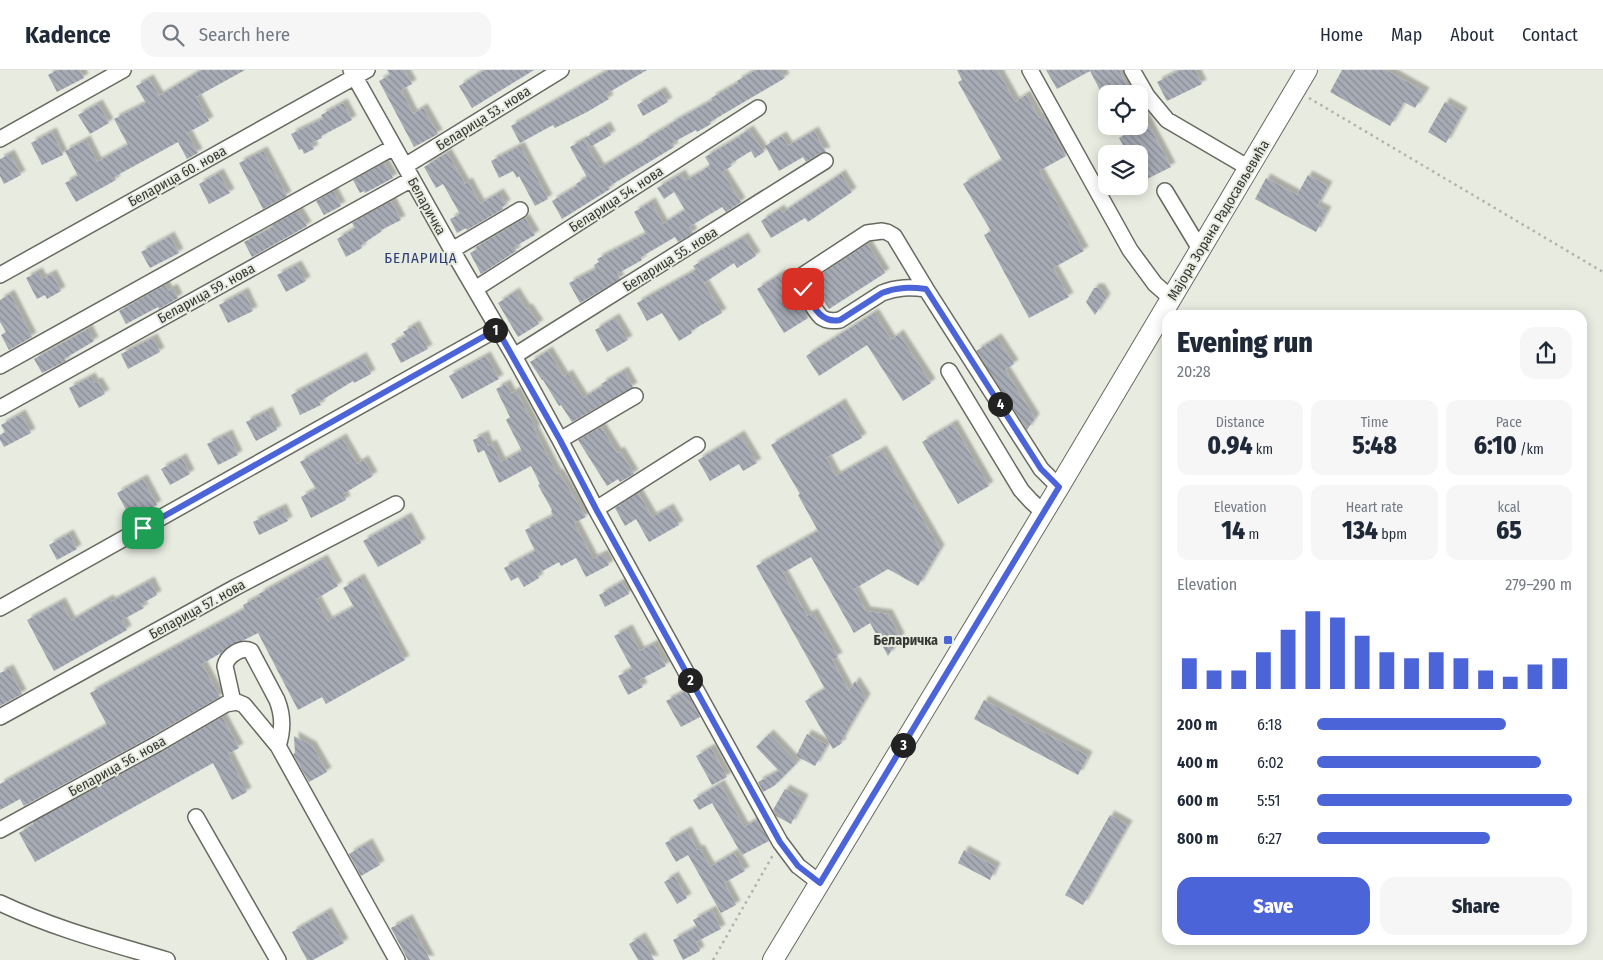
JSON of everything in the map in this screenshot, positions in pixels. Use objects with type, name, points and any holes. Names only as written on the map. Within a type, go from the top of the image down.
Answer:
[{"type":"main road","name":"Мајора Зорана Радосављевића","points":[[1164,310],[1307,70]]},
{"type":"main road","name":"Мајора Зорана Радосављевића","points":[[773,960],[1162,313]]},
{"type":"street","points":[[0,139],[123,70]]},
{"type":"street","name":"Беларица 53. нова","points":[[409,172],[561,70]]},
{"type":"street","points":[[1030,70],[1130,250],[1143,270],[1171,298]]},
{"type":"street","points":[[1132,70],[1147,96],[1167,120],[1249,168]]},
{"type":"street","name":"Беларичка","points":[[358,72],[394,147],[514,356],[596,509],[780,842],[798,866],[820,883]]},
{"type":"street","name":"Беларица 60. нова","points":[[0,275],[358,72]]},
{"type":"street","name":"Беларица 54. нова","points":[[475,290],[758,108]]},
{"type":"street","points":[[0,366],[394,147]]},
{"type":"street","name":"Беларица 55. нова","points":[[514,356],[825,161]]},
{"type":"street","name":"Беларица 59. нова","points":[[0,408],[409,172]]},
{"type":"street","points":[[1165,191],[1200,249]]},
{"type":"street","points":[[452,250],[520,210]]},
{"type":"street","points":[[926,289],[903,287],[888,290],[840,320],[832,320],[821,316],[801,284],[803,275],[867,233],[877,230],[894,236],[1041,469],[1059,487]]},
{"type":"street","points":[[0,608],[497,329]]},
{"type":"street","points":[[949,371],[1021,490],[1043,512]]},
{"type":"street","points":[[560,440],[635,396]]},
{"type":"street","points":[[596,509],[697,445]]},
{"type":"street","name":"Беларица 57. нова","points":[[0,717],[236,587],[396,504]]},
{"type":"street","points":[[278,746],[281,729],[280,709],[273,692],[249,650],[243,650],[232,655],[225,666],[233,702],[241,703],[248,708],[278,746],[397,960]]},
{"type":"street","name":"Беларица 56. нова","points":[[0,830],[226,704],[233,702]]},
{"type":"street","points":[[196,817],[278,960]]},
{"type":"street","points":[[0,903],[32,918],[85,937],[167,960]]},
{"type":"path","points":[[1295,89],[1603,272]]},
{"type":"path","points":[[713,960],[780,842]]},
{"type":"building","points":[[57,70],[80,70],[84,78],[57,92],[48,75]]},
{"type":"building","points":[[202,70],[245,70],[196,97],[209,121],[187,133],[198,153],[187,159],[178,142],[114,177],[116,180],[76,202],[65,183],[78,176],[65,151],[86,140],[97,162],[128,145],[114,119],[146,103],[136,86],[149,79],[159,96]]},
{"type":"building","points":[[387,70],[404,70],[412,84],[401,90],[413,114],[423,108],[438,134],[414,147],[379,81],[390,75]]},
{"type":"building","points":[[485,70],[534,70],[472,108],[459,86]]},
{"type":"building","points":[[609,70],[647,70],[606,94],[609,99],[587,112],[555,128],[553,125],[520,143],[511,126]]},
{"type":"building","points":[[756,70],[780,70],[785,78],[710,122],[711,124],[672,143],[674,147],[608,187],[610,189],[562,219],[552,201],[577,186],[576,184],[587,177],[570,147],[583,140],[600,168],[670,124],[713,100],[711,98],[738,83],[737,81]]},
{"type":"building","points":[[957,70],[997,70],[1015,102],[1026,95],[1039,118],[1043,116],[1066,156],[1039,171],[1084,251],[1053,268],[1069,297],[1029,318],[984,235],[991,231],[963,184],[1002,160],[958,82],[962,80]]},
{"type":"building","points":[[1046,70],[1119,70],[1127,85],[1098,86],[1090,71],[1057,89]]},
{"type":"building","points":[[1181,70],[1195,70],[1202,84],[1167,101],[1157,82]]},
{"type":"building","points":[[1342,70],[1386,70],[1425,92],[1415,108],[1404,102],[1390,126],[1330,92]]},
{"type":"building","points":[[661,91],[668,102],[643,116],[637,105]]},
{"type":"building","points":[[1445,102],[1463,112],[1446,143],[1428,132]]},
{"type":"building","points":[[343,103],[352,120],[311,143],[314,149],[304,154],[302,149],[299,150],[291,134],[323,119],[321,115]]},
{"type":"building","points":[[98,104],[109,123],[90,134],[78,115]]},
{"type":"building","points":[[1148,124],[1171,167],[1148,178],[1148,145],[1123,145],[1119,138],[1124,135],[1148,135]]},
{"type":"building","points":[[606,126],[611,135],[590,147],[585,138]]},
{"type":"building","points":[[749,130],[764,152],[755,158],[751,151],[730,164],[732,166],[722,172],[741,202],[726,212],[722,207],[689,227],[693,233],[678,242],[675,237],[641,257],[642,260],[617,274],[620,279],[580,303],[569,283],[596,269],[594,265],[599,262],[597,259],[646,234],[634,212],[651,202],[663,224],[685,210],[674,192],[664,199],[657,188],[681,174],[685,181],[701,172],[710,165],[705,157]]},
{"type":"building","points":[[814,131],[826,152],[820,153],[806,162],[803,157],[779,171],[765,146],[782,136],[788,146]]},
{"type":"building","points":[[52,132],[63,155],[42,165],[31,143]]},
{"type":"building","points":[[520,146],[548,199],[535,206],[519,176],[517,178],[513,171],[499,178],[491,161]]},
{"type":"building","points":[[263,151],[287,196],[263,209],[239,163]]},
{"type":"building","points":[[447,153],[465,184],[468,182],[480,204],[499,193],[506,204],[502,207],[503,209],[467,230],[466,228],[457,233],[450,219],[460,214],[443,184],[436,188],[424,167]]},
{"type":"building","points":[[10,154],[21,175],[4,184],[0,176],[0,159]]},
{"type":"building","points":[[384,163],[393,178],[365,193],[364,191],[360,193],[353,180]]},
{"type":"building","points":[[219,173],[230,193],[209,204],[199,184]]},
{"type":"building","points":[[841,174],[852,192],[808,222],[805,218],[771,238],[761,221],[780,209],[782,213]]},
{"type":"building","points":[[1308,175],[1328,186],[1317,206],[1327,211],[1316,232],[1255,199],[1266,178],[1297,195]]},
{"type":"building","points":[[333,191],[341,206],[324,215],[316,201]]},
{"type":"building","points":[[391,201],[401,220],[381,230],[361,245],[362,248],[346,257],[337,239],[355,228],[352,223]]},
{"type":"building","points":[[298,211],[307,226],[252,257],[244,242]]},
{"type":"building","points":[[525,218],[535,235],[514,247],[516,251],[481,274],[470,253],[477,249],[476,247]]},
{"type":"building","points":[[170,236],[179,253],[150,268],[141,252]]},
{"type":"building","points":[[744,237],[756,256],[737,268],[734,263],[704,283],[722,313],[691,331],[692,333],[679,341],[662,313],[647,321],[637,303],[696,270],[693,266]]},
{"type":"building","points":[[867,244],[885,273],[829,309],[811,281]]},
{"type":"building","points":[[297,265],[306,281],[286,292],[277,275]]},
{"type":"building","points":[[38,272],[42,279],[52,274],[61,291],[47,299],[45,295],[37,299],[26,278]]},
{"type":"building","points":[[781,274],[808,318],[784,333],[757,289]]},
{"type":"building","points":[[165,285],[168,291],[173,288],[178,298],[126,324],[119,311]]},
{"type":"building","points":[[1094,288],[1100,288],[1106,298],[1095,315],[1086,302]]},
{"type":"building","points":[[244,292],[253,311],[228,323],[219,305]]},
{"type":"building","points":[[515,292],[539,324],[518,337],[498,303]]},
{"type":"building","points":[[10,294],[32,337],[9,350],[1,335],[6,332],[0,322],[0,300]]},
{"type":"building","points":[[874,313],[891,340],[899,334],[931,383],[903,401],[867,345],[819,376],[806,356]]},
{"type":"building","points":[[615,318],[628,340],[607,352],[595,330]]},
{"type":"building","points":[[415,325],[428,349],[401,363],[391,344],[406,336],[403,332]]},
{"type":"building","points":[[88,329],[94,341],[64,359],[66,361],[42,373],[34,359]]},
{"type":"building","points":[[153,338],[160,352],[128,369],[121,354]]},
{"type":"building","points":[[997,338],[1014,364],[1005,370],[1035,418],[1027,430],[976,351]]},
{"type":"building","points":[[548,351],[564,377],[568,374],[583,398],[603,386],[601,384],[624,371],[633,387],[572,422],[530,362]]},
{"type":"building","points":[[486,356],[499,379],[462,399],[449,376]]},
{"type":"building","points":[[362,357],[371,374],[354,383],[353,381],[319,402],[321,405],[300,415],[291,395]]},
{"type":"building","points":[[91,377],[94,383],[98,382],[105,394],[79,408],[69,388]]},
{"type":"building","points":[[506,384],[511,394],[516,391],[557,474],[559,473],[586,517],[574,523],[593,559],[604,554],[609,565],[586,577],[576,558],[561,566],[559,562],[537,574],[539,578],[524,587],[518,577],[511,581],[504,568],[535,551],[525,530],[553,516],[552,510],[538,485],[540,484],[531,466],[499,483],[484,450],[478,453],[473,440],[484,435],[488,446],[492,444],[501,462],[522,451],[506,420],[510,417],[496,389]]},
{"type":"building","points":[[841,403],[862,438],[826,458],[836,476],[882,450],[940,549],[918,586],[888,569],[854,589],[866,611],[888,614],[900,637],[888,656],[870,623],[854,633],[811,557],[783,573],[807,616],[813,613],[838,657],[832,660],[849,691],[855,681],[866,698],[841,741],[842,743],[833,749],[805,701],[825,689],[756,566],[818,531],[798,495],[800,494],[771,445]]},
{"type":"building","points":[[268,411],[277,430],[256,441],[246,422]]},
{"type":"building","points":[[21,414],[31,433],[4,447],[0,440],[0,435],[5,432],[1,425]]},
{"type":"building","points":[[953,424],[989,486],[958,504],[922,442]]},
{"type":"building","points":[[601,427],[617,453],[620,451],[634,474],[620,482],[618,479],[607,486],[578,440]]},
{"type":"building","points":[[228,434],[238,455],[218,465],[207,444]]},
{"type":"building","points":[[740,435],[757,463],[743,471],[739,464],[710,481],[698,460]]},
{"type":"building","points":[[342,438],[357,464],[364,460],[373,476],[343,494],[346,500],[311,518],[301,497],[316,489],[300,462]]},
{"type":"building","points":[[182,458],[190,474],[170,485],[161,469]]},
{"type":"building","points":[[143,479],[157,505],[131,519],[117,493]]},
{"type":"building","points":[[638,493],[652,517],[669,508],[679,525],[649,542],[636,519],[625,526],[615,508]]},
{"type":"building","points":[[282,508],[288,521],[259,535],[253,522]]},
{"type":"building","points":[[407,517],[421,543],[378,567],[363,541]]},
{"type":"building","points":[[69,534],[77,549],[57,560],[49,545]]},
{"type":"building","points":[[323,559],[338,586],[316,599],[328,621],[354,607],[343,588],[360,578],[405,660],[326,704],[322,697],[298,710],[258,633],[231,645],[202,664],[220,697],[24,806],[20,799],[0,810],[0,784],[107,725],[90,693],[245,609],[243,605],[260,596],[259,594]]},
{"type":"building","points":[[150,581],[157,595],[141,604],[144,608],[122,620],[127,630],[54,671],[27,620],[61,602],[71,621],[109,599],[111,602]]},
{"type":"building","points":[[622,582],[629,594],[605,607],[599,595]]},
{"type":"building","points":[[628,629],[640,651],[654,644],[666,666],[639,680],[643,687],[628,695],[618,676],[632,669],[614,636]]},
{"type":"building","points":[[9,669],[22,694],[0,706],[0,673]]},
{"type":"building","points":[[686,691],[700,717],[681,727],[666,701]]},
{"type":"building","points":[[984,700],[1088,756],[1078,775],[974,719]]},
{"type":"building","points":[[222,717],[239,748],[228,754],[247,792],[232,800],[213,763],[35,862],[19,833],[34,824],[33,822]]},
{"type":"building","points":[[769,734],[797,763],[774,786],[763,792],[758,782],[779,771],[756,747]]},
{"type":"building","points":[[807,734],[827,745],[815,766],[796,756]]},
{"type":"building","points":[[294,736],[312,746],[327,772],[309,782],[293,754],[295,753]]},
{"type":"building","points":[[711,748],[727,777],[712,785],[696,756]]},
{"type":"building","points":[[720,784],[744,827],[757,820],[769,841],[742,855],[712,803],[699,810],[693,800]]},
{"type":"building","points":[[785,789],[804,799],[791,824],[776,816],[773,810]]},
{"type":"building","points":[[1110,815],[1128,825],[1083,905],[1065,895]]},
{"type":"building","points":[[687,831],[697,850],[700,849],[710,867],[734,853],[745,871],[724,883],[736,905],[721,913],[688,855],[676,862],[665,843]]},
{"type":"building","points":[[368,843],[380,865],[361,876],[349,854]]},
{"type":"building","points":[[964,850],[996,867],[990,880],[958,863]]},
{"type":"building","points":[[674,876],[687,898],[677,904],[664,882]]},
{"type":"building","points":[[712,910],[721,929],[696,942],[700,951],[683,960],[673,940],[697,927],[693,920]]},
{"type":"building","points":[[327,912],[344,943],[313,960],[307,960],[292,932]]},
{"type":"building","points":[[408,919],[430,960],[408,960],[391,928]]},
{"type":"building","points":[[641,937],[654,960],[638,960],[629,944]]},
{"type":"place","name":"Беларичка","points":[[948,640]]},
{"type":"district","name":"БЕЛАРИЦА","points":[[421,258]]},
{"type":"route","points":[[143,528],[497,329],[514,356],[596,509],[780,842],[798,866],[820,883],[1059,487],[1041,469],[926,289],[903,287],[888,290],[836,321],[828,320],[821,316],[803,289]]}]
